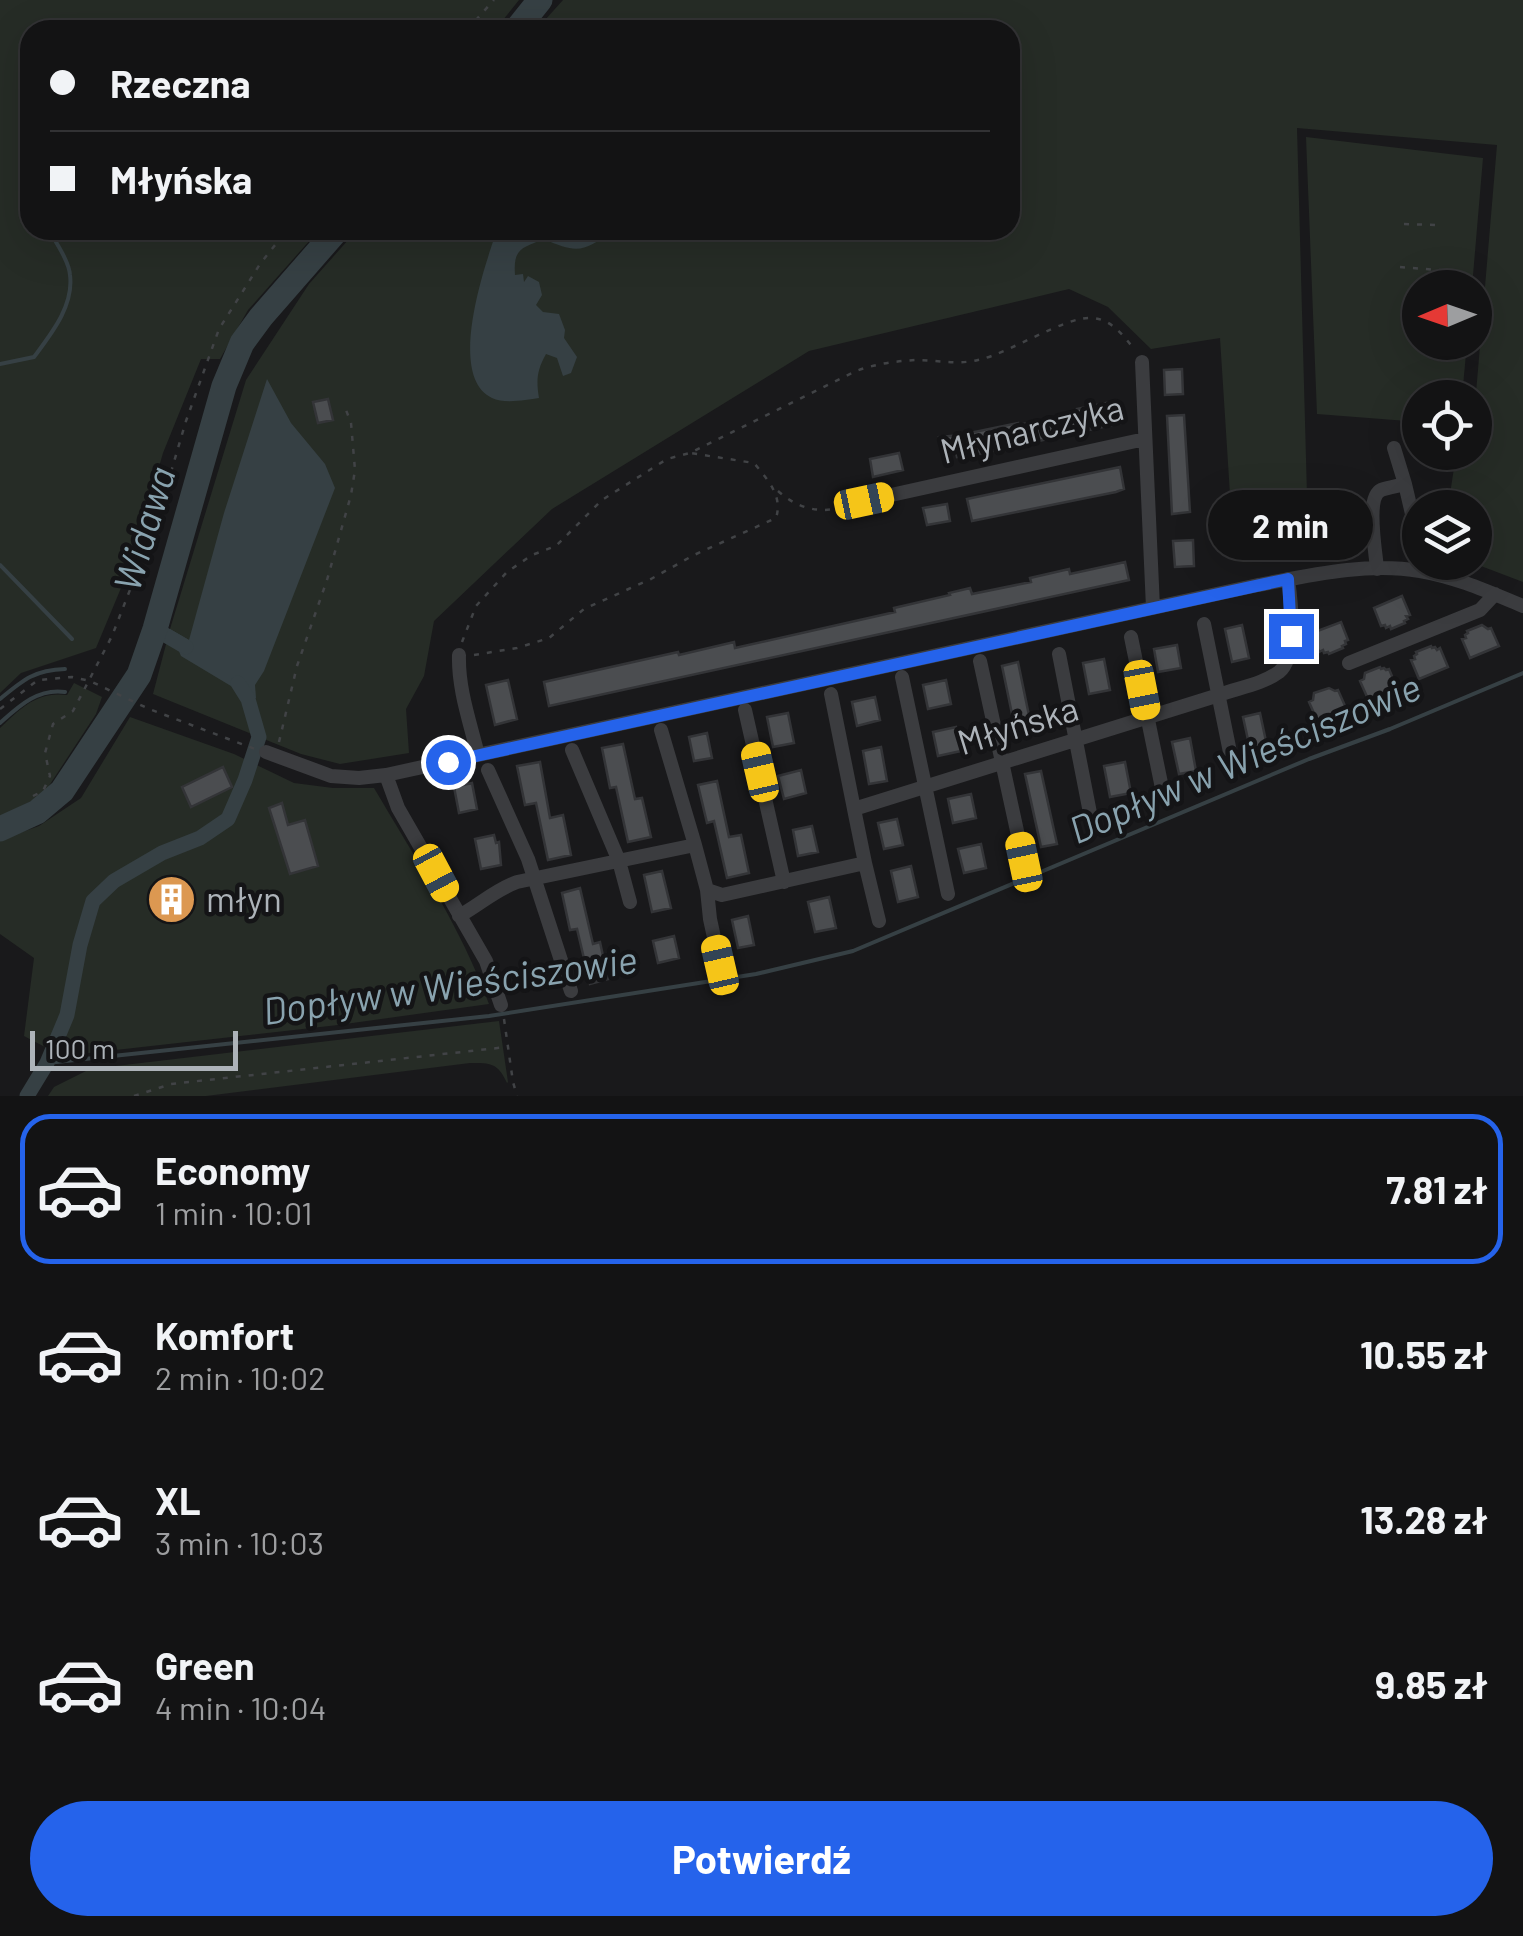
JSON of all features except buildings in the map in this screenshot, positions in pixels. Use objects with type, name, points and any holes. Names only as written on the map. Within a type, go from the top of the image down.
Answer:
[{"type":"street","name":"Młynarczyka","points":[[864,501],[1146,439],[1142,362]]},
{"type":"street","points":[[1146,439],[1154,608]]},
{"type":"street","points":[[1394,448],[1406,490]]},
{"type":"street","points":[[1377,569],[1374,497],[1379,491],[1405,484]]},
{"type":"street","points":[[270,754],[331,776],[386,775],[1288,579],[1402,568]]},
{"type":"street","name":"Młyńska","points":[[854,809],[1272,676],[1284,669],[1288,657],[1288,579]]},
{"type":"street","points":[[1459,580],[1523,606]]},
{"type":"street","points":[[1348,663],[1480,610],[1494,594]]},
{"type":"street","points":[[1204,624],[1232,762]]},
{"type":"street","points":[[1131,637],[1162,788]]},
{"type":"street","points":[[1059,654],[1091,818]]},
{"type":"street","points":[[459,655],[460,687],[478,755]]},
{"type":"street","points":[[980,661],[1024,862]]},
{"type":"street","points":[[902,678],[948,894]]},
{"type":"street","points":[[831,694],[878,921]]},
{"type":"street","points":[[745,710],[784,882]]},
{"type":"street","points":[[661,730],[707,890],[720,965]]},
{"type":"street","points":[[572,750],[619,861],[630,902]]},
{"type":"street","points":[[488,770],[528,858],[571,991]]},
{"type":"street","points":[[386,775],[398,808],[486,961],[501,1005]]},
{"type":"street","points":[[459,916],[506,886],[695,845]]},
{"type":"street","points":[[707,890],[722,895],[865,862]]},
{"type":"path","points":[[476,20],[494,0]]},
{"type":"path","points":[[1404,224],[1438,225]]},
{"type":"path","points":[[32,796],[42,790],[50,776],[45,753],[53,724],[73,711],[112,636],[156,523],[219,328],[279,240]]},
{"type":"path","points":[[1400,267],[1438,270]]},
{"type":"path","points":[[774,488],[779,510],[776,518],[584,610],[549,638],[517,648],[459,655],[476,606],[507,572],[532,555],[556,546],[602,500],[667,459],[690,454],[872,365],[914,360],[978,360],[1074,321],[1091,318],[1112,324],[1142,362]]},
{"type":"path","points":[[270,754],[351,495],[354,470],[346,410]]},
{"type":"path","points":[[690,454],[754,463],[793,504],[818,510],[864,501]]},
{"type":"path","points":[[0,709],[38,680],[72,676],[248,746]]},
{"type":"path","points":[[504,1022],[517,1096]]},
{"type":"path","points":[[134,1096],[189,1082],[508,1047]]},
{"type":"shaded area","points":[[0,0],[519,0],[503,20],[20,20],[20,240],[310,240],[248,310],[220,359],[201,359],[163,453],[131,564],[96,648],[21,673],[0,693]]},
{"type":"shaded area","points":[[563,0],[1523,0],[1523,582],[1492,570],[1492,490],[1451,490],[1454,470],[1492,470],[1492,380],[1477,380],[1479,360],[1492,360],[1492,270],[1486,270],[1497,145],[1297,128],[1308,532],[1233,541],[1220,338],[1151,349],[1108,307],[1069,289],[809,351],[552,509],[434,621],[424,676],[406,709],[409,753],[340,764],[301,754],[153,694],[246,380],[309,284],[348,240],[1020,240],[1020,20],[545,20]]},
{"type":"shaded area","points":[[1306,137],[1483,158],[1473,270],[1402,270],[1402,360],[1465,360],[1464,380],[1402,380],[1402,421],[1317,414]]},
{"type":"shaded area","points":[[494,240],[542,240],[517,254],[515,275],[523,274],[524,282],[528,276],[539,282],[542,295],[536,305],[543,312],[559,314],[564,338],[577,357],[571,373],[563,376],[557,358],[546,354],[538,375],[539,398],[497,400],[479,386],[470,344]]},
{"type":"shaded area","points":[[547,240],[599,240],[580,248]]},
{"type":"shaded area","points":[[267,379],[291,423],[325,464],[335,488],[264,671],[255,685],[256,698],[243,701],[236,689],[181,656],[177,647],[168,642],[170,629],[189,640]]},
{"type":"shaded area","points":[[74,683],[102,697],[96,714],[43,795],[0,817],[0,728],[38,698],[67,695]]},
{"type":"shaded area","points":[[130,717],[234,754],[294,783],[374,788],[451,920],[489,1004],[62,1056],[24,1036],[34,958],[0,934],[0,840],[39,826],[81,798]]},
{"type":"shaded area","points":[[499,1021],[507,1083],[493,1065],[470,1063],[206,1096],[48,1096],[54,1087],[90,1069]]},
{"type":"waterway","name":"Widawa","points":[[524,20],[540,0]]},
{"type":"waterway","points":[[0,364],[34,357],[65,309],[69,270],[55,240]]},
{"type":"waterway","name":"Widawa","points":[[0,829],[37,812],[62,791],[139,675],[224,386],[242,343],[328,240]]},
{"type":"waterway","points":[[0,565],[72,639]]},
{"type":"waterway","points":[[155,629],[186,647]]},
{"type":"waterway","points":[[0,699],[29,677],[65,669]]},
{"type":"waterway","name":"Dopływ w Wieściszowie","points":[[47,1063],[489,1016],[756,974],[853,951],[1523,673]]},
{"type":"waterway","points":[[27,1096],[47,1063],[67,1015],[93,901],[114,881],[162,853],[200,838],[228,819],[259,737],[248,699],[238,683]]},
{"type":"waterway","points":[[0,723],[38,696],[65,692]]},
{"type":"place","name":"młyn","points":[[171,900]]},
{"type":"route","points":[[448,762],[1288,579],[1291,636]]}]
